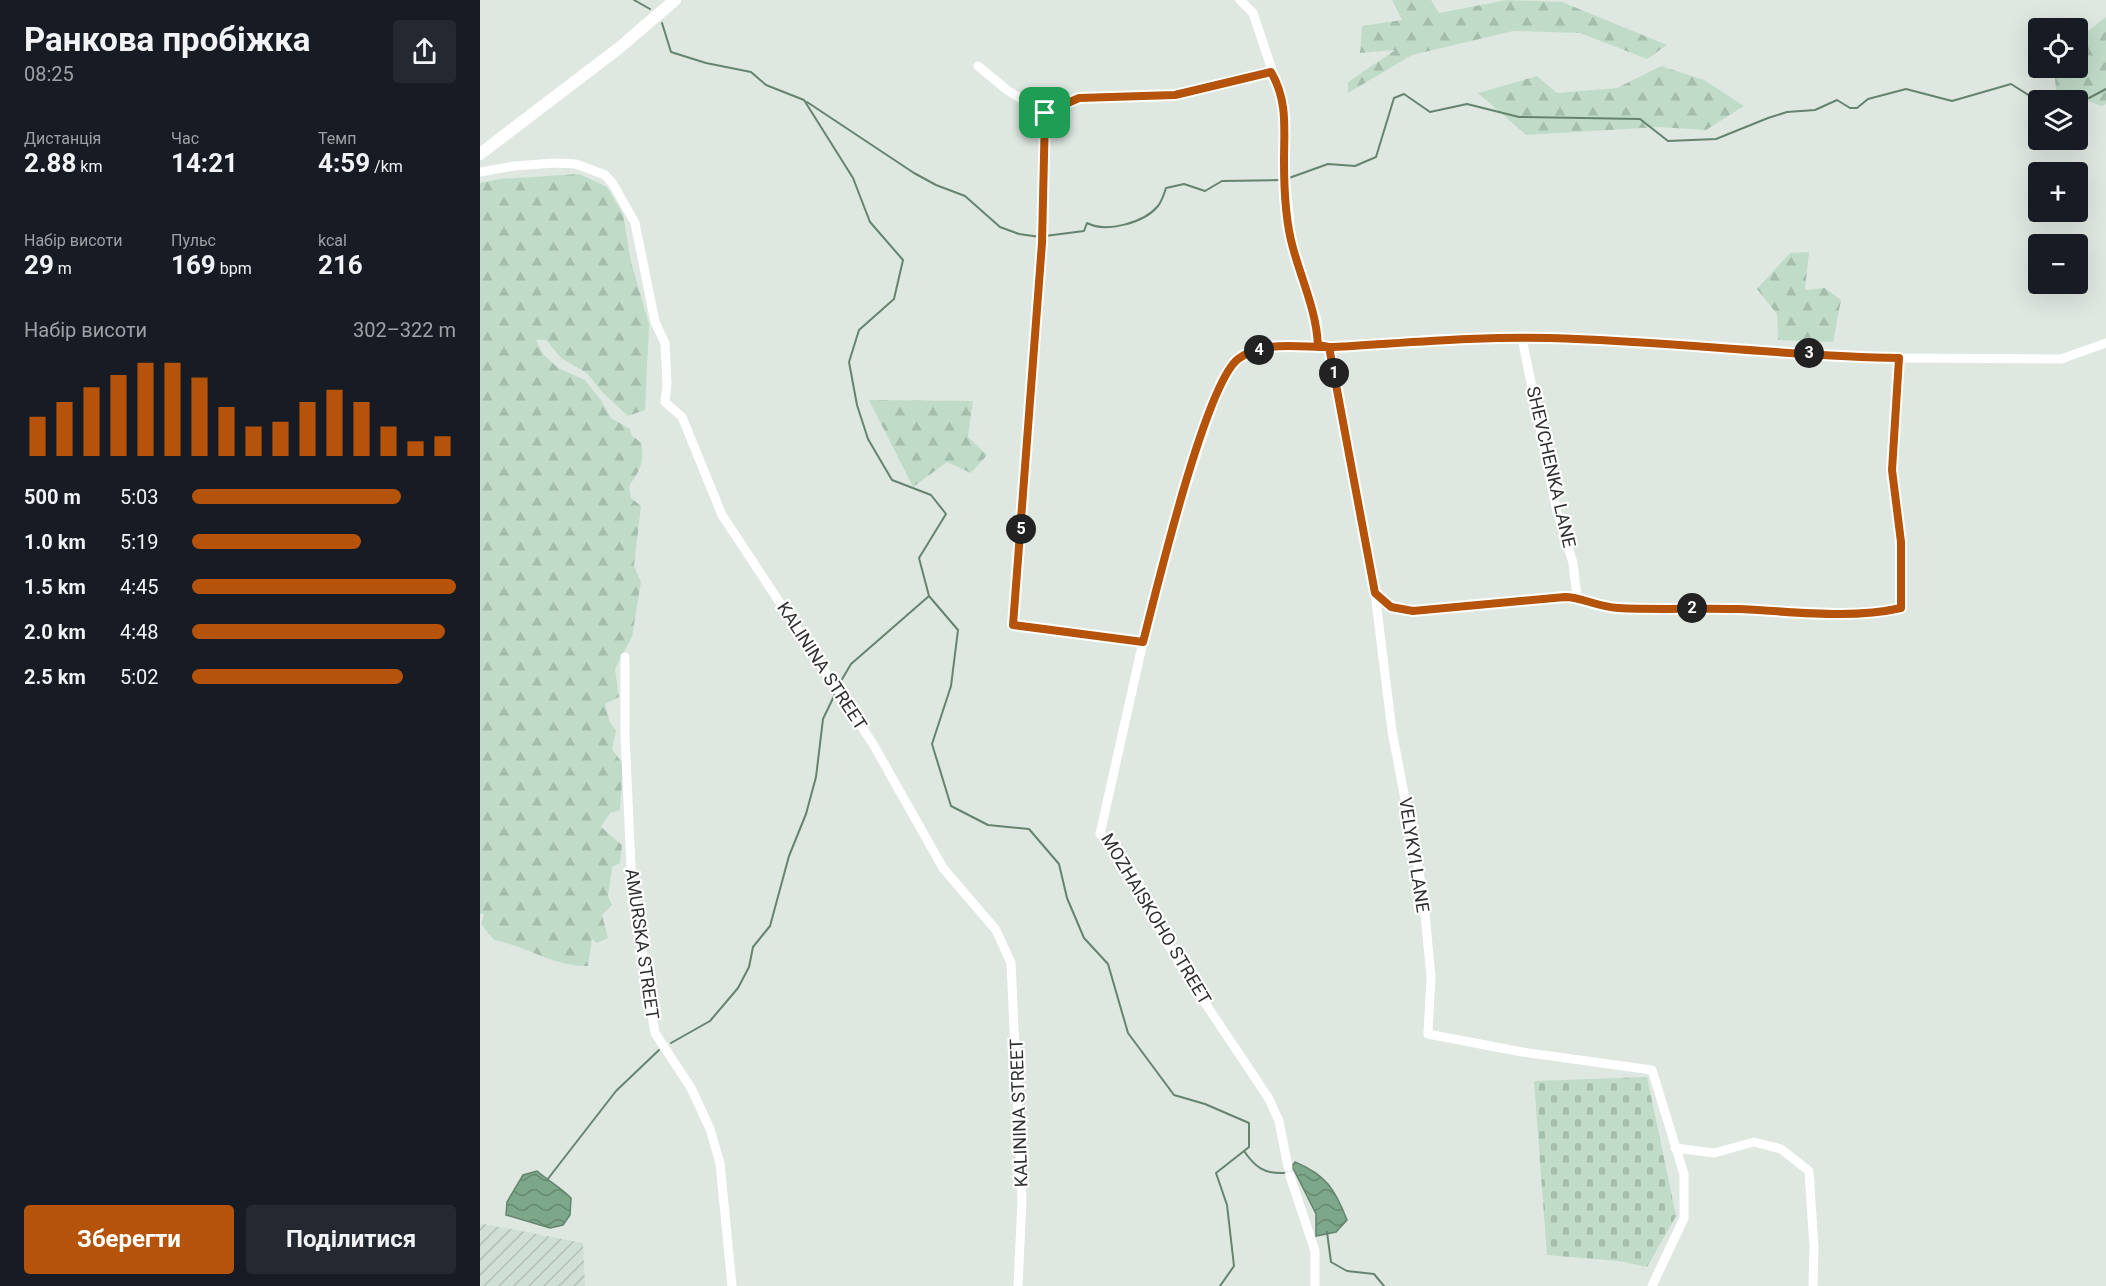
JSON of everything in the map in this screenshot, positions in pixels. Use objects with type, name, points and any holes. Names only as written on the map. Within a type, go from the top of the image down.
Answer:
[{"type":"main road","points":[[480,153],[619,48],[675,0]]},
{"type":"street","points":[[1240,0],[1253,12],[1271,72],[1276,80],[1286,119],[1284,162],[1292,246],[1317,320],[1318,345]]},
{"type":"street","points":[[978,66],[1007,90],[1045,113]]},
{"type":"street","points":[[1045,113],[1079,98],[1175,95],[1271,72]]},
{"type":"street","points":[[1045,113],[1042,243],[1013,625],[1143,642]]},
{"type":"street","name":"KALININA STREET","points":[[480,171],[554,162],[576,164],[605,175],[613,184],[635,223],[655,322],[665,343],[665,402],[682,417],[722,515],[873,744],[943,868],[996,930],[1011,963],[1016,1031],[1022,1201],[1018,1286]]},
{"type":"street","name":"MOZHAISKOHO STREET","points":[[1315,1286],[1315,1251],[1289,1171],[1279,1122],[1269,1099],[1169,945],[1134,876],[1114,844],[1100,834],[1143,642],[1180,505],[1221,380],[1238,359],[1257,350],[1286,346],[1329,347],[1439,339],[1521,338],[1899,358],[2061,359],[2106,343]]},
{"type":"street","name":"SHEVCHENKA LANE","points":[[1521,338],[1557,512],[1573,562],[1577,597]]},
{"type":"street","name":"VELYKYI LANE","points":[[1329,347],[1375,593],[1392,731],[1423,893],[1431,977],[1428,1034],[1522,1052],[1652,1070],[1684,1174],[1684,1218],[1652,1286]]},
{"type":"street","points":[[1375,593],[1391,607],[1413,611],[1540,597],[1577,597],[1587,604],[1616,608],[1707,608],[1870,615],[1901,608],[1901,542],[1892,470],[1899,358]]},
{"type":"street","name":"AMURSKA STREET","points":[[625,657],[625,735],[632,889],[655,1033],[691,1088],[710,1129],[720,1163],[732,1286]]},
{"type":"street","points":[[1675,1148],[1714,1153],[1754,1142],[1781,1149],[1809,1171],[1814,1248],[1813,1286]]},
{"type":"shaded area","points":[[480,1225],[583,1243],[585,1286],[480,1286]]},
{"type":"green space","points":[[1392,0],[1431,0],[1439,13],[1507,0],[1562,2],[1667,45],[1647,59],[1580,33],[1513,31],[1412,55],[1348,93],[1348,82],[1395,50],[1360,53],[1362,26],[1402,20]]},
{"type":"green space","points":[[2106,17],[2106,104],[2102,106],[2088,101],[2088,90],[2056,90],[2055,78],[2088,78],[2088,31]]},
{"type":"green space","points":[[1661,66],[1704,80],[1744,106],[1706,130],[1659,127],[1526,135],[1478,93],[1537,76],[1557,93],[1617,88]]},
{"type":"green space","points":[[579,174],[607,187],[623,214],[631,262],[649,324],[645,410],[628,416],[601,391],[587,373],[561,358],[546,340],[536,340],[543,354],[558,368],[585,380],[601,400],[611,418],[630,429],[632,436],[641,442],[642,449],[641,466],[629,486],[631,498],[641,506],[634,566],[641,582],[632,637],[615,669],[619,697],[605,704],[609,720],[616,731],[612,749],[623,764],[620,810],[610,813],[601,827],[622,845],[620,863],[612,867],[608,896],[612,905],[602,915],[608,938],[597,943],[592,939],[588,966],[551,960],[494,940],[481,924],[484,914],[480,914],[480,183],[499,179]]},
{"type":"green space","points":[[1809,252],[1805,290],[1825,288],[1841,300],[1833,342],[1778,340],[1777,314],[1757,289],[1790,253]]},
{"type":"green space","points":[[869,400],[973,401],[968,437],[987,455],[971,473],[947,462],[913,487]]},
{"type":"green space","points":[[1647,1077],[1676,1216],[1647,1267],[1619,1261],[1547,1255],[1534,1081]]},
{"type":"water","points":[[1295,1162],[1315,1172],[1333,1191],[1347,1220],[1336,1232],[1316,1236],[1316,1214],[1292,1166]]},
{"type":"water","points":[[537,1171],[571,1198],[570,1215],[563,1225],[550,1228],[506,1215],[507,1202],[523,1175]]},
{"type":"waterway","points":[[634,0],[650,9]]},
{"type":"waterway","points":[[662,23],[671,52],[706,63],[751,72],[766,85],[804,100],[853,178],[870,222],[903,260],[894,299],[859,330],[849,362],[857,405],[868,439],[892,480],[931,495],[946,514],[919,558],[929,596],[958,630],[951,686],[932,744],[951,806],[988,825],[1029,829],[1059,864],[1067,898],[1084,938],[1108,964],[1128,1033],[1174,1095],[1205,1104],[1249,1123],[1249,1147],[1244,1151],[1265,1171],[1284,1173]]},
{"type":"waterway","points":[[1289,178],[1328,164],[1355,166],[1376,157],[1394,98],[1404,94],[1430,112],[1467,104],[1519,117],[1640,119],[1668,141],[1716,139],[1787,112],[1815,110],[1837,100],[1850,108],[1857,108],[1868,99],[1906,89],[1952,101],[2011,84],[2028,95]]},
{"type":"waterway","points":[[2088,98],[2106,89]]},
{"type":"waterway","points":[[807,102],[914,173],[936,185],[965,196],[1000,227],[1019,234],[1040,237]]},
{"type":"waterway","points":[[1045,236],[1084,231],[1087,223],[1104,227],[1124,225],[1152,212],[1162,200],[1166,188],[1184,184],[1205,191],[1222,181],[1281,180]]},
{"type":"waterway","points":[[838,686],[851,664],[929,596]]},
{"type":"waterway","points":[[671,1043],[710,1021],[738,988],[749,967],[753,947],[770,926],[789,856],[806,814],[816,777],[823,719],[835,694]]},
{"type":"waterway","points":[[547,1180],[616,1091],[659,1050]]},
{"type":"waterway","points":[[1220,1286],[1234,1266],[1227,1205],[1216,1173],[1244,1151]]},
{"type":"waterway","points":[[1327,1232],[1331,1262],[1347,1271],[1374,1274],[1384,1286]]},
{"type":"route","points":[[1045,113],[1042,243],[1013,625],[1143,642],[1180,505],[1221,380],[1238,359],[1257,350],[1286,346],[1329,347],[1439,339],[1551,338],[1899,358],[1892,470],[1901,542],[1901,608],[1870,615],[1707,608],[1616,608],[1587,604],[1577,597],[1540,597],[1413,611],[1391,607],[1375,593],[1329,347],[1318,345],[1317,320],[1292,246],[1284,162],[1286,119],[1276,80],[1271,72],[1229,80],[1175,95],[1146,98],[1079,98],[1045,113]]}]
